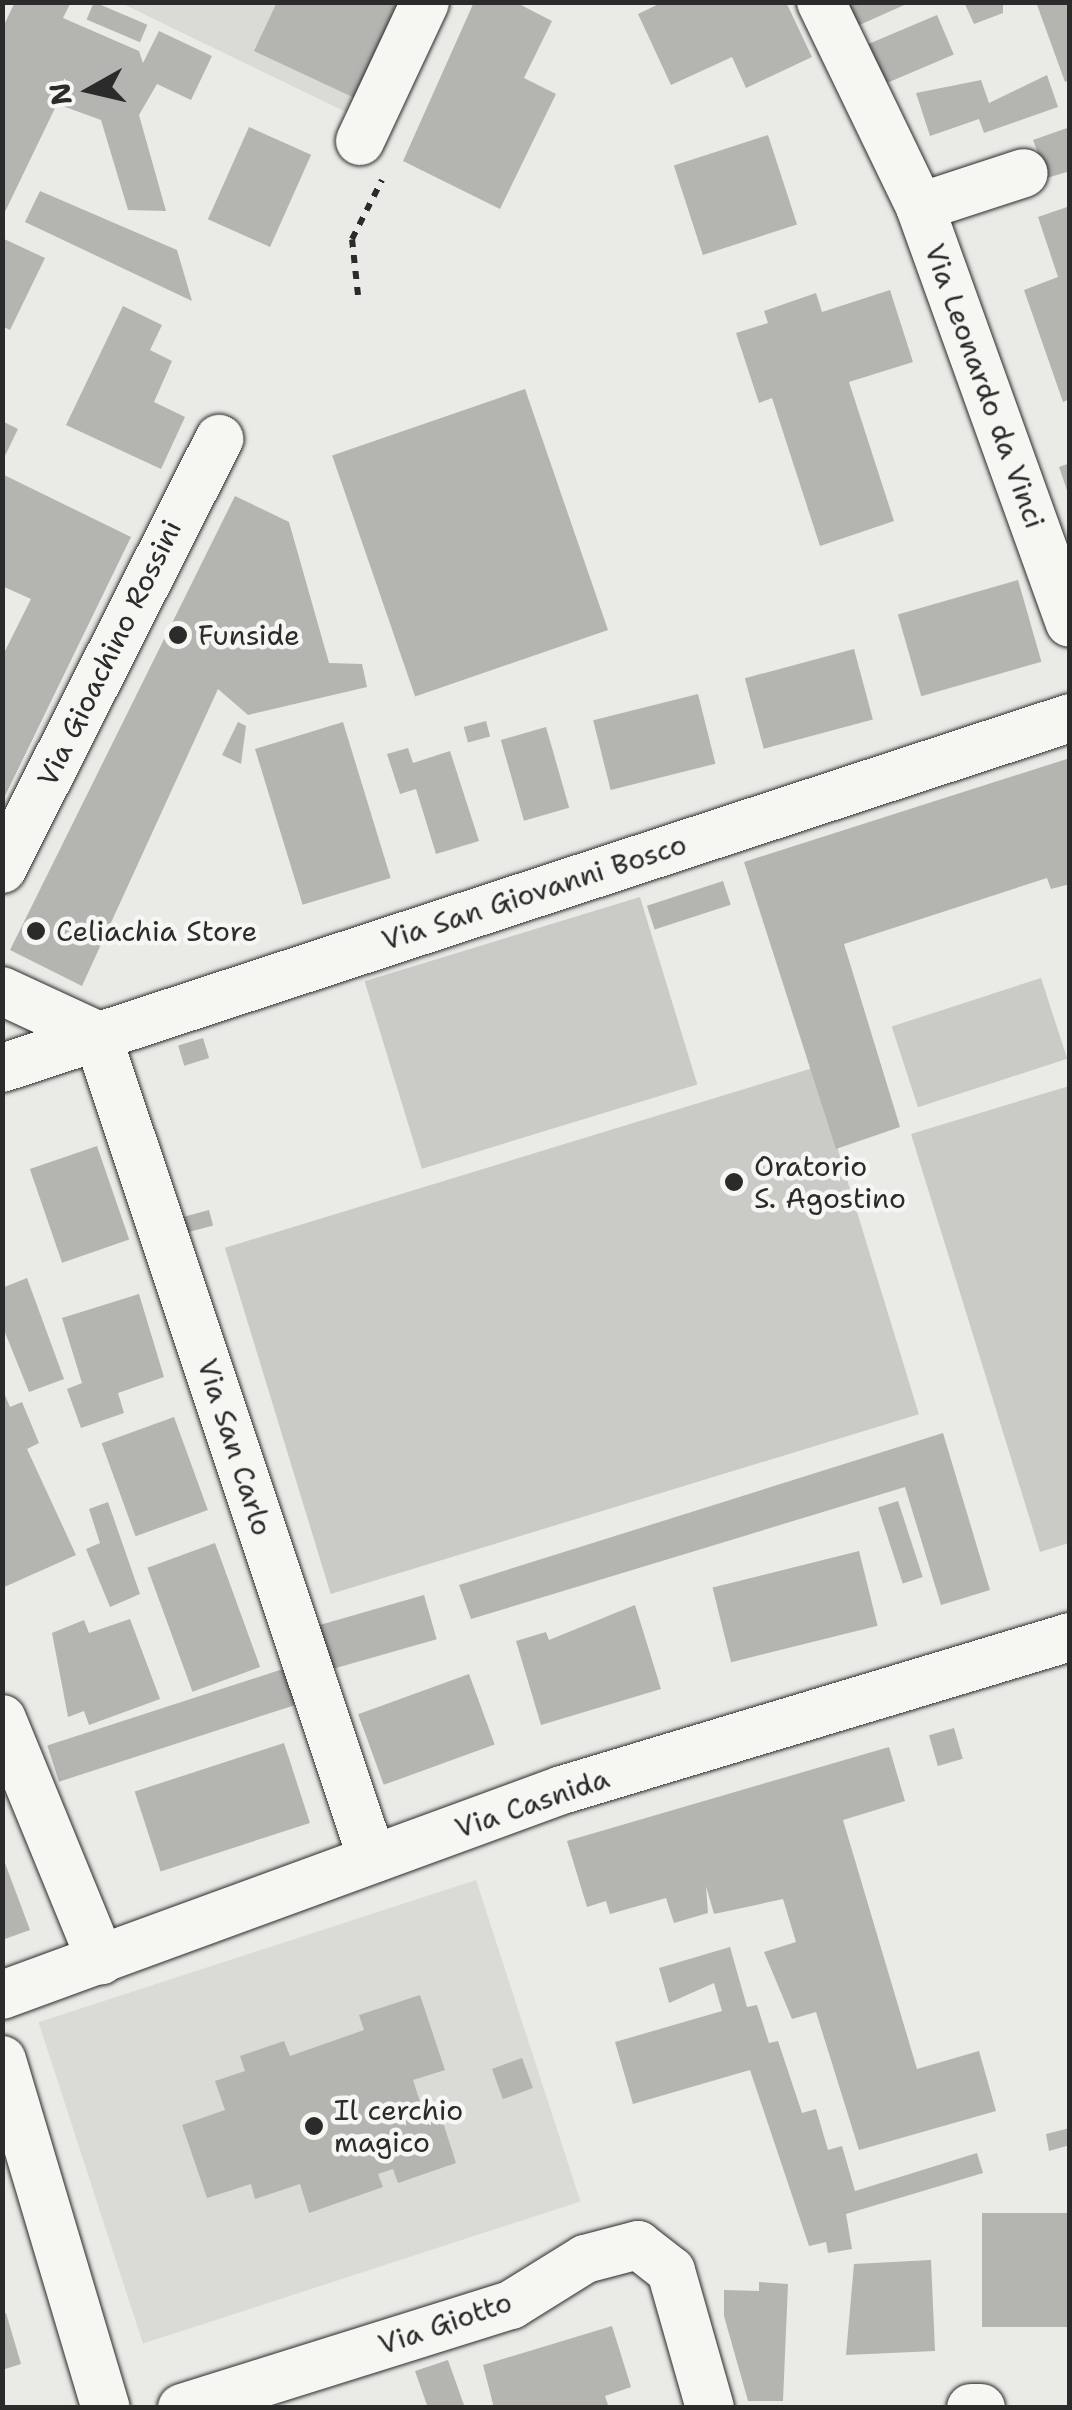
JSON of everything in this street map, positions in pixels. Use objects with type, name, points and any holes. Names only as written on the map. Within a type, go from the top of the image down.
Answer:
[{"type":"street","points":[[360,142],[425,2]]},
{"type":"street","name":"Via Leonardo da Vinci","points":[[822,2],[920,207],[1070,623]]},
{"type":"street","name":"Via Leonardo da Vinci","points":[[920,207],[1024,172]]},
{"type":"street","name":"Via Gioachino Rossini","points":[[2,868],[219,438]]},
{"type":"street","name":"Via San Giovanni Bosco","points":[[2,1068],[1070,718]]},
{"type":"street","points":[[2,991],[97,1034]]},
{"type":"street","name":"Via San Carlo","points":[[97,1034],[372,1859]]},
{"type":"street","name":"Via Casnida","points":[[2,1995],[562,1790],[1070,1637]]},
{"type":"street","points":[[2,1719],[101,1960]]},
{"type":"street","points":[[2,2060],[106,2408]]},
{"type":"street","name":"Via Giotto","points":[[182,2408],[511,2305],[585,2259],[638,2245],[658,2252],[682,2299],[710,2408]]},
{"type":"street","points":[[972,2408],[981,2408]]},
{"type":"path","points":[[358,295],[352,239],[388,166],[360,142]]},
{"type":"shaded area","points":[[121,3],[403,3],[350,114]]},
{"type":"shaded area","points":[[640,897],[697,1084],[422,1169],[365,981]]},
{"type":"shaded area","points":[[1041,978],[1067,1059],[918,1107],[892,1027]]},
{"type":"shaded area","points":[[813,1068],[919,1414],[331,1594],[225,1248]]},
{"type":"shaded area","points":[[1069,1086],[1069,1543],[1040,1552],[911,1134]]},
{"type":"shaded area","name":"Il cerchio magico","points":[[476,1880],[580,2201],[143,2344],[39,2022]]},
{"type":"building","points":[[15,2],[71,2],[63,18],[139,51],[143,63],[159,31],[212,56],[191,100],[157,84],[139,115],[166,211],[128,210],[101,120],[57,104],[2,218],[2,29]]},
{"type":"building","points":[[94,2],[147,25],[140,42],[87,19]]},
{"type":"building","points":[[277,2],[407,2],[361,101],[254,51]]},
{"type":"building","points":[[474,2],[515,2],[552,21],[524,78],[556,94],[500,209],[403,161]]},
{"type":"building","points":[[663,2],[786,2],[812,57],[746,88],[732,57],[671,85],[638,14]]},
{"type":"building","points":[[834,2],[911,2],[846,31]]},
{"type":"building","points":[[964,2],[1003,2],[1003,13],[974,24]]},
{"type":"building","points":[[1036,2],[1070,2],[1070,80],[1065,82]]},
{"type":"building","points":[[937,15],[954,55],[881,85],[864,46]]},
{"type":"building","points":[[1047,75],[1058,107],[984,133],[979,119],[930,136],[916,93],[981,80],[989,103]]},
{"type":"building","points":[[249,127],[311,155],[270,247],[208,219]]},
{"type":"building","points":[[1070,127],[1070,171],[1047,178],[1033,140]]},
{"type":"building","points":[[768,135],[797,224],[703,255],[674,166]]},
{"type":"building","points":[[40,191],[177,250],[192,301],[25,222]]},
{"type":"building","points":[[1070,206],[1070,399],[1063,402],[1024,290],[1058,277],[1038,217]]},
{"type":"building","points":[[2,238],[45,258],[10,330],[2,326]]},
{"type":"building","points":[[890,290],[913,362],[849,382],[894,521],[820,546],[772,398],[759,403],[736,333],[768,323],[764,311],[816,293],[822,312]]},
{"type":"building","points":[[123,306],[162,325],[150,350],[172,361],[154,402],[185,417],[161,469],[66,425]]},
{"type":"building","points":[[525,389],[608,630],[415,697],[332,455]]},
{"type":"building","points":[[2,421],[18,429],[2,462]]},
{"type":"building","points":[[1070,463],[1070,496],[1069,496],[1059,467]]},
{"type":"building","points":[[2,474],[131,537],[2,802],[2,657],[31,599],[2,586]]},
{"type":"building","points":[[235,496],[289,522],[329,663],[362,664],[367,687],[248,715],[218,689],[82,986],[10,950]]},
{"type":"building","points":[[1018,580],[1041,662],[921,696],[898,614]]},
{"type":"building","points":[[854,649],[873,720],[764,749],[745,678]]},
{"type":"building","points":[[698,694],[715,764],[611,790],[593,720]]},
{"type":"building","points":[[486,721],[490,736],[468,742],[464,727]]},
{"type":"building","points":[[238,722],[246,726],[241,764],[222,755]]},
{"type":"building","points":[[343,722],[391,878],[303,905],[255,749]]},
{"type":"building","points":[[546,727],[569,808],[524,821],[501,740]]},
{"type":"building","points":[[408,748],[413,763],[450,751],[479,841],[436,854],[416,789],[400,794],[387,754]]},
{"type":"building","points":[[1070,758],[1070,884],[1051,889],[1047,878],[844,944],[900,1127],[836,1149],[744,862]]},
{"type":"building","points":[[723,881],[731,905],[655,929],[647,906]]},
{"type":"building","points":[[203,1038],[209,1058],[184,1066],[178,1046]]},
{"type":"building","points":[[97,1146],[129,1240],[62,1263],[30,1169]]},
{"type":"building","points":[[209,1210],[213,1225],[184,1233],[180,1218]]},
{"type":"building","points":[[27,1278],[64,1379],[29,1392],[2,1325],[2,1288]]},
{"type":"building","points":[[139,1294],[164,1377],[118,1393],[124,1413],[81,1428],[67,1389],[82,1383],[62,1318]]},
{"type":"building","points":[[2,1388],[10,1407],[22,1402],[39,1443],[27,1449],[76,1555],[2,1588]]},
{"type":"building","points":[[174,1417],[208,1510],[136,1536],[102,1443]]},
{"type":"building","points":[[943,1433],[990,1590],[941,1605],[905,1487],[471,1619],[459,1585]]},
{"type":"building","points":[[898,1501],[923,1577],[903,1584],[878,1507]]},
{"type":"building","points":[[108,1502],[140,1594],[110,1607],[86,1549],[100,1543],[89,1509]]},
{"type":"building","points":[[215,1543],[260,1667],[192,1692],[147,1568]]},
{"type":"building","points":[[859,1551],[878,1626],[731,1662],[712,1588]]},
{"type":"building","points":[[424,1595],[437,1639],[328,1670],[315,1626]]},
{"type":"building","points":[[635,1605],[661,1689],[541,1725],[516,1641],[546,1632],[549,1640]]},
{"type":"building","points":[[130,1619],[160,1699],[89,1725],[84,1711],[68,1717],[52,1633],[84,1620],[89,1633]]},
{"type":"building","points":[[286,1668],[298,1704],[59,1782],[47,1746]]},
{"type":"building","points":[[469,1674],[495,1744],[384,1785],[358,1714]]},
{"type":"building","points":[[954,1728],[963,1759],[938,1766],[929,1735]]},
{"type":"building","points":[[284,1743],[310,1823],[161,1871],[135,1792]]},
{"type":"building","points":[[889,1747],[905,1801],[843,1820],[917,2069],[979,2051],[996,2111],[859,2150],[816,2012],[792,2019],[764,1952],[796,1942],[783,1899],[714,1914],[706,1886],[708,1913],[674,1923],[666,1898],[610,1914],[606,1901],[587,1907],[567,1841]]},
{"type":"building","points":[[2,1855],[30,1930],[2,1940]]},
{"type":"building","points":[[730,1947],[747,2007],[757,2005],[769,2043],[778,2041],[802,2113],[816,2109],[828,2150],[842,2146],[855,2191],[977,2153],[983,2173],[846,2214],[852,2249],[828,2253],[826,2242],[809,2246],[750,2070],[633,2104],[615,2042],[722,2011],[714,1983],[669,2003],[659,1968]]},
{"type":"building","points":[[420,1995],[445,2070],[413,2080],[427,2123],[442,2119],[456,2163],[398,2183],[393,2169],[378,2174],[383,2187],[309,2213],[300,2184],[255,2199],[251,2184],[207,2198],[182,2125],[225,2110],[215,2081],[245,2071],[240,2056],[284,2041],[290,2056],[364,2030],[359,2015]]},
{"type":"building","points":[[522,2058],[533,2088],[503,2099],[492,2069]]},
{"type":"building","points":[[1070,2128],[1070,2145],[1049,2151],[1046,2134]]},
{"type":"building","points":[[982,2213],[1070,2213],[1070,2327],[982,2327]]},
{"type":"building","points":[[931,2260],[935,2351],[846,2355],[854,2264]]},
{"type":"building","points":[[759,2282],[788,2284],[783,2401],[748,2401],[724,2316],[724,2290],[759,2291]]},
{"type":"building","points":[[6,2313],[21,2364],[2,2370],[2,2314]]},
{"type":"building","points":[[612,2326],[631,2387],[605,2396],[609,2408],[494,2408],[483,2365]]},
{"type":"building","points":[[448,2360],[465,2408],[428,2408],[415,2371]]},
{"type":"place","name":"Funside","points":[[178,635]]},
{"type":"place","name":"Celiachia Store","points":[[36,931]]},
{"type":"place","name":"Oratorio S. Agostino","points":[[734,1182]]},
{"type":"place","name":"Il cerchio magico","points":[[314,2126]]}]
